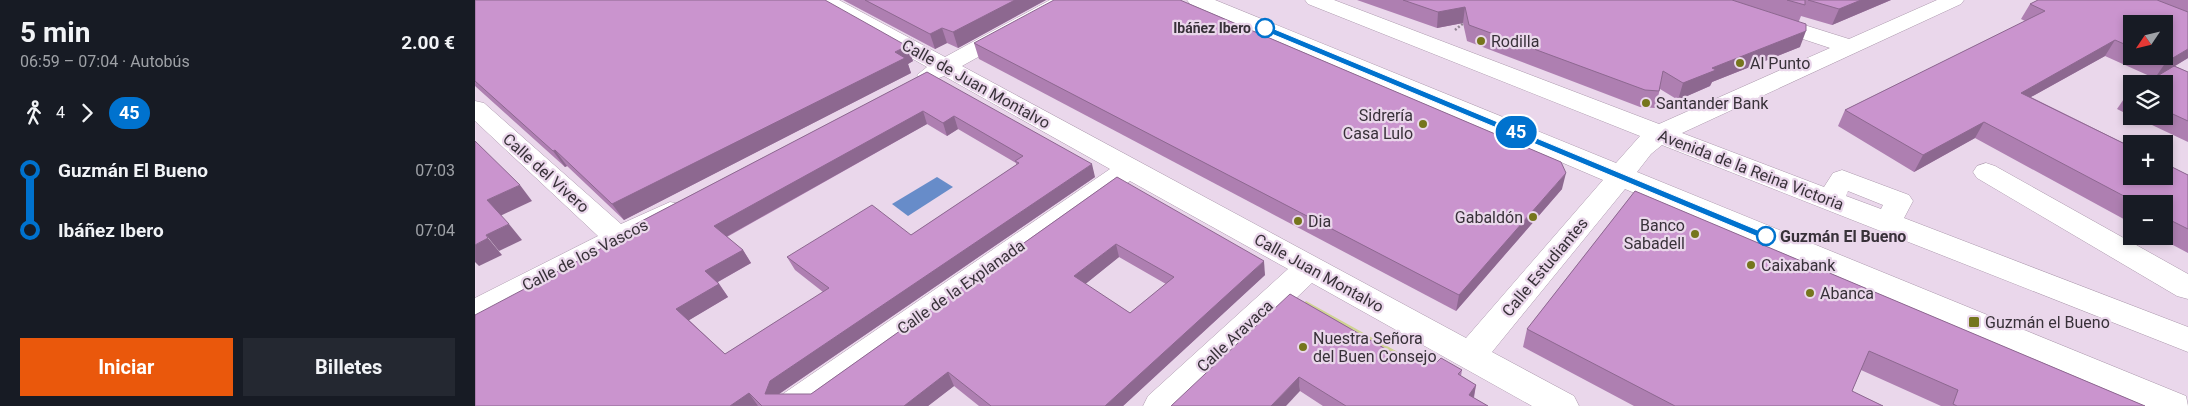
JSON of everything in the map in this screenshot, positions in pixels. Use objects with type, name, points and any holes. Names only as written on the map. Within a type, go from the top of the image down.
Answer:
[{"type":"street","name":"Calle de Juan Montalvo","points":[[823,0],[925,55],[942,67],[1130,168]]},
{"type":"street","points":[[905,88],[1066,0]]},
{"type":"street","points":[[1197,0],[2174,406]]},
{"type":"street","name":"Avenida de la Reina Victoria","points":[[1315,0],[2188,340]]},
{"type":"street","points":[[1704,0],[1851,47]]},
{"type":"street","name":"Calle Estudiantes","points":[[1469,357],[1605,196],[1642,148],[1659,134],[1954,0]]},
{"type":"street","name":"Calle del Vivero","points":[[475,108],[618,238]]},
{"type":"street","name":"Calle Juan Montalvo","points":[[1130,168],[1469,357],[1562,406]]},
{"type":"street","name":"Calle de la Explanada","points":[[792,406],[1130,168]]},
{"type":"street","points":[[1986,172],[2188,288]]},
{"type":"street","name":"Calle de los Vascos","points":[[475,312],[687,202]]},
{"type":"street","name":"Calle Aravaca","points":[[1160,406],[1310,267]]},
{"type":"path","points":[[1454,31],[1469,18]]},
{"type":"green space","points":[[1306,301],[1414,361],[1405,371],[1297,310]]},
{"type":"water","points":[[937,177],[953,187],[908,216],[892,204]]},
{"type":"building","points":[[475,0],[825,0],[907,46],[895,52],[905,58],[612,204],[555,150],[553,151],[475,81]]},
{"type":"building","points":[[865,0],[1015,0],[953,32],[942,28],[930,34]]},
{"type":"building","points":[[1054,0],[1180,0],[1561,162],[1566,173],[1459,295],[974,43]]},
{"type":"building","points":[[1403,0],[1732,0],[1806,24],[1806,31],[1712,68],[1716,70],[1683,83],[1663,71],[1659,91],[1645,90],[1469,25],[1465,7],[1438,12]]},
{"type":"building","points":[[1787,0],[1805,0],[1805,5]]},
{"type":"building","points":[[1808,0],[1861,0],[1839,9]]},
{"type":"building","points":[[2038,0],[2157,0],[2188,12],[2188,49],[2173,58],[2173,15],[2123,15],[2123,44],[2115,40],[2021,93],[2123,143],[2123,185],[2173,185],[2173,168],[2188,175],[2188,229],[2173,222],[2173,195],[2123,196],[1984,122],[1923,155],[1845,110],[2045,11],[2030,4]]},
{"type":"building","points":[[2174,66],[2188,72],[2188,121],[2173,114],[2173,75],[2159,75]]},
{"type":"building","points":[[927,72],[1092,164],[770,381],[765,394],[811,394],[1117,177],[1264,261],[1105,406],[991,406],[948,372],[904,406],[762,406],[749,393],[730,406],[475,406],[475,315],[638,229],[634,225]],"holes":[[[923,111],[943,123],[954,116],[1023,156],[1015,161],[1019,163],[911,235],[872,205],[787,257],[829,288],[725,354],[676,309],[719,284],[705,271],[743,250],[714,226]],[[1116,244],[1174,277],[1130,313],[1074,276]]]},
{"type":"building","points":[[475,141],[520,185],[487,200],[509,224],[486,235],[488,238],[475,245]]},
{"type":"building","points":[[1635,191],[2145,406],[1957,406],[1953,404],[1958,390],[1869,351],[1852,391],[1883,406],[1675,406],[1527,329]]},
{"type":"building","name":"Nuestra Señora del Buen Consejo","points":[[1290,294],[1410,363],[1420,352],[1437,362],[1441,358],[1462,370],[1458,374],[1476,385],[1469,395],[1488,406],[1346,406],[1299,377],[1271,406],[1171,406]]},
{"type":"bus line","name":"45","points":[[1265,28],[1766,236]]},
{"type":"place","name":"Ibáñez Ibero","points":[[1265,28]]},
{"type":"place","name":"Rodilla","points":[[1481,41]]},
{"type":"place","name":"Al Punto","points":[[1740,63]]},
{"type":"place","name":"Santander Bank","points":[[1646,103]]},
{"type":"place","name":"Sidrería Casa Lulo","points":[[1423,124]]},
{"type":"place","name":"Gabaldón","points":[[1533,217]]},
{"type":"place","name":"Dia","points":[[1298,221]]},
{"type":"place","name":"Banco Sabadell","points":[[1695,234]]},
{"type":"place","name":"Guzmán El Bueno","points":[[1766,236]]},
{"type":"place","name":"Caixabank","points":[[1751,265]]},
{"type":"place","name":"Abanca","points":[[1810,293]]},
{"type":"place","name":"Guzmán el Bueno","points":[[1974,322]]},
{"type":"place","name":"Nuestra Señora del Buen Consejo","points":[[1303,347]]}]
